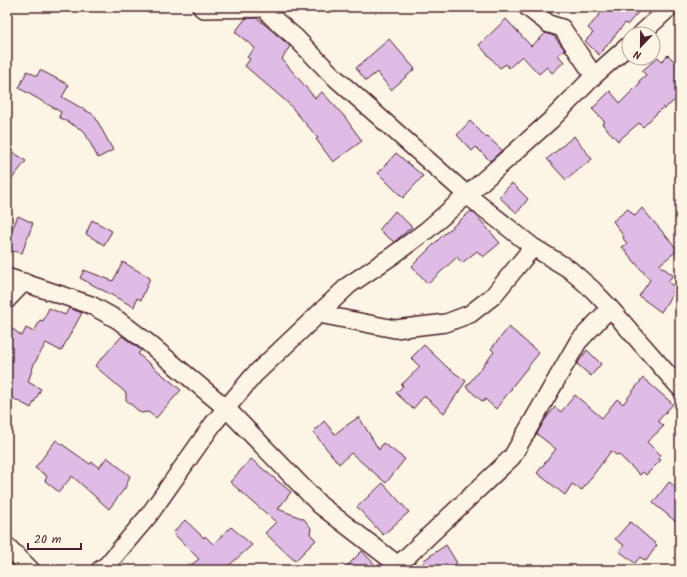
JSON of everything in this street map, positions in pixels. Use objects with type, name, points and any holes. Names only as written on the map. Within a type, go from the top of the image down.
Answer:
[{"type":"street","points":[[200,7],[203,9],[272,8],[270,14],[274,19],[295,37],[331,74],[467,195],[533,247],[569,269],[610,308],[680,388]]},
{"type":"street","points":[[527,7],[549,24],[562,28],[594,76]]},
{"type":"street","points":[[650,26],[670,7]]},
{"type":"street","points":[[100,570],[107,565],[149,515],[213,424],[254,375],[348,285],[427,230],[467,195],[551,120],[594,76],[621,52]]},
{"type":"street","points":[[311,321],[395,329],[446,323],[470,314],[493,296],[533,247]]},
{"type":"street","points":[[7,277],[91,305],[118,320],[147,342],[226,408],[320,505],[400,568],[512,457],[578,342],[610,308]]},
{"type":"street","points":[[7,300],[24,282]]},
{"type":"street","points":[[7,546],[31,570]]},
{"type":"building","points":[[606,7],[643,7],[627,25],[625,23],[621,26],[599,55],[585,41],[593,33],[588,28]]},
{"type":"building","points":[[246,18],[257,18],[290,46],[282,59],[315,98],[322,92],[344,116],[362,141],[333,162],[316,139],[318,138],[288,103],[245,66],[250,59],[247,57],[255,48],[235,32]]},
{"type":"building","points":[[506,19],[531,46],[546,33],[554,36],[565,50],[558,55],[564,62],[552,73],[547,67],[539,74],[522,56],[509,68],[506,64],[500,68],[479,45]]},
{"type":"building","points":[[389,39],[415,69],[391,90],[377,72],[366,81],[356,68]]},
{"type":"building","points":[[668,55],[680,67],[680,96],[664,109],[663,107],[643,127],[639,123],[618,141],[602,124],[605,122],[592,109],[610,91],[620,103],[646,75],[642,71],[648,66],[661,66],[661,60],[662,61]]},
{"type":"building","points":[[40,70],[69,85],[62,97],[94,115],[113,150],[98,158],[84,131],[59,117],[61,112],[19,88],[27,71],[37,76]]},
{"type":"building","points":[[470,121],[502,150],[490,161],[476,147],[472,151],[457,135]]},
{"type":"building","points":[[574,136],[592,159],[566,180],[547,159]]},
{"type":"building","points":[[13,152],[26,161],[7,185],[7,160]]},
{"type":"building","points":[[396,153],[423,176],[403,198],[378,173]]},
{"type":"building","points":[[512,183],[528,199],[517,213],[499,197]]},
{"type":"building","points":[[642,208],[678,250],[659,265],[673,275],[668,282],[676,288],[661,312],[639,296],[650,280],[622,247],[627,244],[613,221],[628,209],[635,216]]},
{"type":"building","points":[[395,211],[412,227],[394,242],[379,230]]},
{"type":"building","points":[[471,211],[500,243],[483,257],[477,251],[462,263],[457,257],[428,284],[412,266],[444,234]]},
{"type":"building","points":[[18,216],[33,223],[22,253],[7,250],[7,241]]},
{"type":"building","points":[[92,220],[112,231],[104,245],[86,234]]},
{"type":"building","points":[[123,262],[150,278],[141,300],[137,298],[134,307],[80,278],[84,270],[113,281]]},
{"type":"building","points":[[49,308],[65,315],[69,308],[82,313],[61,351],[46,343],[34,364],[28,382],[41,389],[31,408],[7,395],[7,325],[22,336],[26,328],[34,332],[40,320],[43,321]]},
{"type":"building","points":[[509,327],[539,353],[496,409],[485,399],[483,402],[466,387],[494,352],[491,349]]},
{"type":"building","points":[[122,336],[141,350],[138,354],[181,390],[156,418],[148,412],[141,413],[126,400],[126,393],[95,366]]},
{"type":"building","points":[[424,345],[448,368],[466,381],[444,413],[424,396],[413,409],[396,393],[403,386],[401,385],[420,367],[411,358]]},
{"type":"building","points":[[587,350],[601,364],[591,376],[577,364]]},
{"type":"building","points":[[643,378],[673,404],[658,421],[664,426],[647,442],[661,455],[658,458],[661,460],[646,475],[643,472],[640,475],[618,454],[616,455],[611,451],[582,490],[572,484],[565,495],[537,473],[556,449],[537,434],[544,421],[555,407],[561,412],[575,395],[602,418],[617,399],[623,404]]},
{"type":"building","points":[[359,417],[379,450],[383,443],[405,459],[386,483],[351,453],[339,464],[313,432],[324,421],[335,434]]},
{"type":"building","points":[[56,440],[90,464],[92,462],[99,468],[107,457],[130,476],[125,488],[109,509],[72,476],[59,492],[45,481],[47,476],[35,468]]},
{"type":"building","points":[[251,459],[291,492],[278,509],[304,519],[311,528],[310,534],[316,540],[295,561],[265,533],[276,522],[230,482]]},
{"type":"building","points":[[669,482],[680,490],[680,525],[653,503]]},
{"type":"building","points":[[383,483],[409,512],[383,535],[357,507]]},
{"type":"building","points":[[185,520],[204,538],[205,536],[213,544],[231,527],[252,545],[224,570],[184,570],[199,559],[173,533]]},
{"type":"building","points":[[630,522],[657,545],[646,561],[640,557],[635,563],[619,551],[624,545],[615,539]]},
{"type":"building","points":[[446,545],[457,563],[447,570],[414,570],[425,561],[424,560]]},
{"type":"building","points":[[362,551],[380,570],[343,570]]}]
